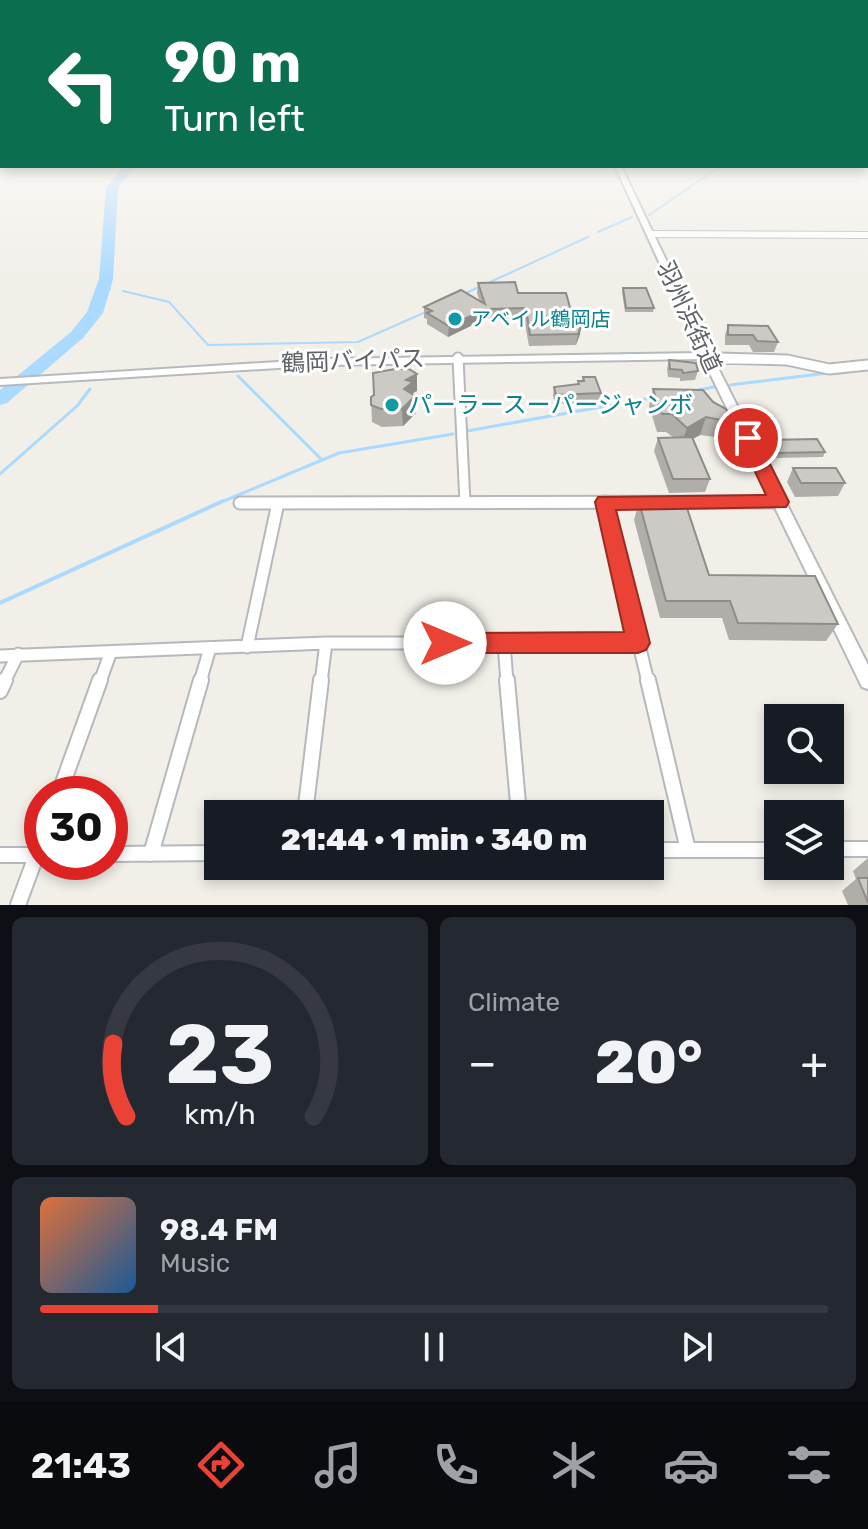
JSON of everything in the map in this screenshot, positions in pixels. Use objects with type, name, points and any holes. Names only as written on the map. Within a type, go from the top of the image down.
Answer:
[{"type":"main road","name":"羽州浜街道","points":[[632,195],[707,356],[868,682]]},
{"type":"main road","name":"鶴岡バイパス","points":[[0,382],[268,364],[458,357],[707,356]]},
{"type":"street","points":[[651,234],[868,235]]},
{"type":"street","points":[[707,356],[725,360],[787,360],[829,369],[868,365]]},
{"type":"street","points":[[458,357],[465,503]]},
{"type":"street","points":[[605,502],[688,850]]},
{"type":"street","points":[[240,503],[779,502]]},
{"type":"street","points":[[247,647],[278,503]]},
{"type":"street","points":[[0,656],[326,643],[638,643]]},
{"type":"street","points":[[307,800],[326,643]]},
{"type":"street","points":[[504,643],[518,800]]},
{"type":"street","points":[[151,854],[210,648]]},
{"type":"street","points":[[0,691],[18,654]]},
{"type":"street","points":[[66,776],[110,654]]},
{"type":"street","points":[[844,849],[868,849]]},
{"type":"street","points":[[664,850],[764,850]]},
{"type":"street","points":[[0,855],[24,852]]},
{"type":"street","points":[[128,854],[204,853]]},
{"type":"street","points":[[18,905],[28,880]]},
{"type":"building","points":[[515,282],[518,293],[566,293],[573,318],[579,318],[582,323],[578,334],[530,335],[526,308],[486,309],[449,326],[427,313],[432,311],[424,307],[461,290],[485,304],[478,283]]},
{"type":"building","points":[[623,288],[646,288],[654,308],[626,308]]},
{"type":"building","points":[[728,325],[768,326],[778,342],[757,341],[753,335],[728,335]]},
{"type":"building","points":[[669,360],[696,363],[698,371],[683,373],[682,370],[670,369]]},
{"type":"building","points":[[409,369],[417,374],[406,380],[413,382],[404,389],[415,396],[402,409],[381,409],[371,405],[373,373]]},
{"type":"building","points":[[583,377],[595,377],[601,393],[556,395],[554,387],[579,384],[578,381],[584,381]]},
{"type":"building","points":[[653,389],[703,390],[729,414],[721,420],[706,417],[687,428],[672,414],[662,414]]},
{"type":"building","points":[[692,437],[710,479],[673,479],[658,438]]},
{"type":"building","points":[[817,439],[825,452],[776,453],[768,440]]},
{"type":"building","points":[[793,468],[836,468],[845,483],[801,483]]},
{"type":"building","points":[[639,502],[685,502],[709,575],[815,576],[838,624],[738,623],[730,601],[666,601]]},
{"type":"building","points":[[858,878],[868,878],[868,903]]},
{"type":"waterway","points":[[0,399],[77,335],[95,313],[106,279],[112,195]]},
{"type":"waterway","points":[[649,215],[678,195]]},
{"type":"waterway","points":[[598,232],[632,217]]},
{"type":"waterway","points":[[486,284],[588,237]]},
{"type":"waterway","points":[[104,287],[110,289]]},
{"type":"waterway","points":[[464,294],[479,287]]},
{"type":"waterway","points":[[123,291],[169,302],[208,345],[358,342],[428,311]]},
{"type":"waterway","points":[[730,385],[828,373]]},
{"type":"waterway","points":[[238,376],[322,460]]},
{"type":"waterway","points":[[698,390],[714,387]]},
{"type":"waterway","points":[[0,474],[77,406],[90,389]]},
{"type":"waterway","points":[[467,431],[651,398]]},
{"type":"waterway","points":[[219,503],[339,453],[453,434]]},
{"type":"waterway","points":[[0,603],[223,501]]},
{"type":"place","name":"アベイル鶴岡店","points":[[455,319]]},
{"type":"place","name":"パーラースーパージャンボ","points":[[392,405]]},
{"type":"route","points":[[445,643],[638,643],[605,502],[779,502],[748,438]]}]
